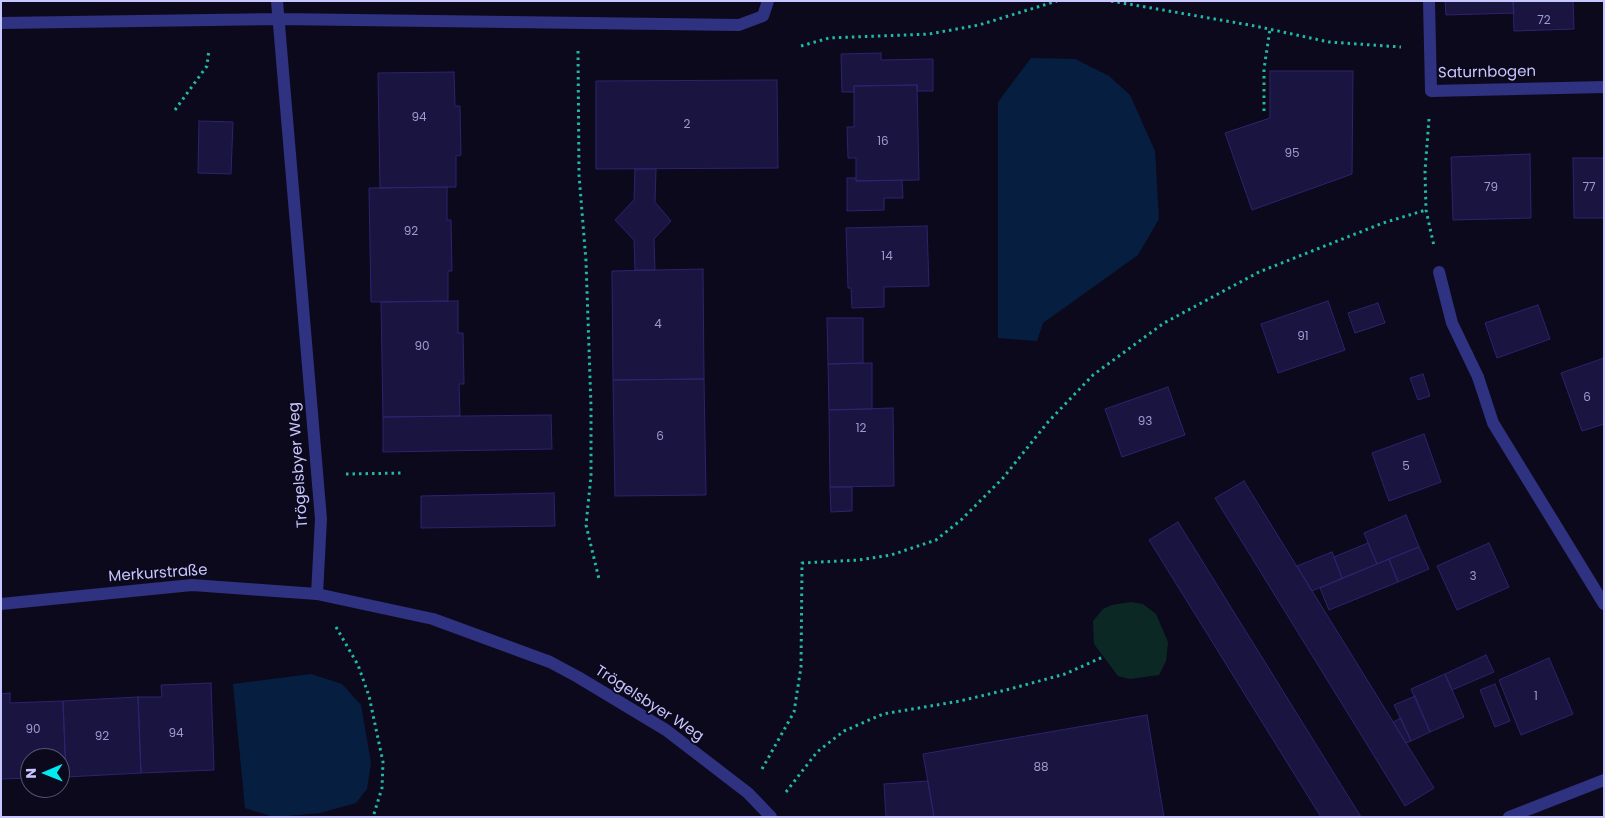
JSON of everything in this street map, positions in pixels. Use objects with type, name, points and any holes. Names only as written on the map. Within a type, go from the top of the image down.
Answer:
[{"type":"street","name":"Trögelsbyer Weg","points":[[277,1],[321,519],[316,594],[433,619],[550,662],[666,730],[748,793],[770,816]]},
{"type":"street","points":[[1,23],[279,20],[739,25],[763,16],[768,1]]},
{"type":"street","name":"Saturnbogen","points":[[1430,1],[1431,90],[1604,87]]},
{"type":"street","points":[[1439,272],[1452,323],[1478,377],[1493,423],[1604,604]]},
{"type":"street","name":"Merkurstraße","points":[[1,604],[192,585],[316,594]]},
{"type":"street","points":[[1509,817],[1604,780]]},
{"type":"path","points":[[801,46],[829,38],[929,34],[978,25],[1057,1]]},
{"type":"path","points":[[1111,1],[1270,29],[1329,42],[1430,47]]},
{"type":"path","points":[[176,110],[207,66],[211,20]]},
{"type":"path","points":[[577,23],[579,175],[586,260],[591,407],[591,476],[586,525],[599,579]]},
{"type":"path","points":[[1264,111],[1264,70],[1270,29]]},
{"type":"path","points":[[1431,90],[1425,171],[1426,210],[1439,272]]},
{"type":"path","points":[[748,793],[794,712],[801,667],[802,563],[859,560],[883,556],[916,548],[936,540],[961,520],[1003,478],[1048,422],[1093,376],[1164,323],[1259,272],[1383,223],[1426,210]]},
{"type":"path","points":[[317,475],[403,473]]},
{"type":"path","points":[[316,594],[358,665],[369,696],[383,762],[382,788],[373,817]]},
{"type":"path","points":[[770,816],[817,752],[844,731],[883,714],[960,701],[1010,689],[1065,674],[1103,658]]},
{"type":"green space","points":[[1131,602],[1143,604],[1156,614],[1168,642],[1166,661],[1159,675],[1130,679],[1118,676],[1094,644],[1093,621],[1103,609],[1112,605]]},
{"type":"water","points":[[1031,58],[1075,59],[1109,76],[1130,95],[1155,151],[1159,219],[1138,255],[1043,323],[1037,341],[998,338],[998,102]]},
{"type":"water","points":[[311,674],[342,684],[361,705],[371,763],[367,789],[356,803],[320,813],[274,817],[245,808],[233,684]]},
{"type":"building","points":[[1445,1],[1513,1],[1514,13],[1446,15]]},
{"type":"building","points":[[1513,1],[1573,1],[1574,29],[1514,31]]},
{"type":"building","points":[[881,53],[881,60],[933,59],[933,91],[917,91],[917,85],[854,86],[854,92],[842,92],[841,54]]},
{"type":"building","points":[[1270,71],[1353,71],[1352,174],[1252,210],[1225,133],[1270,118]]},
{"type":"building","points":[[454,72],[455,106],[460,106],[461,155],[456,156],[456,187],[380,188],[378,73]]},
{"type":"building","points":[[777,80],[778,168],[596,169],[596,81]]},
{"type":"building","points":[[917,85],[919,180],[856,181],[856,158],[848,158],[847,127],[854,127],[854,86]]},
{"type":"building","points":[[199,121],[233,122],[231,174],[198,173]]},
{"type":"building","points":[[1530,154],[1531,218],[1453,220],[1451,157]]},
{"type":"building","points":[[1573,158],[1604,158],[1604,218],[1574,218]]},
{"type":"building","points":[[635,169],[656,169],[655,202],[671,221],[654,239],[655,270],[635,270],[634,240],[615,220],[634,200]]},
{"type":"building","points":[[847,178],[856,178],[856,181],[902,180],[903,198],[884,198],[884,210],[847,211]]},
{"type":"building","points":[[447,187],[447,220],[451,220],[452,271],[448,271],[448,301],[371,302],[369,188]]},
{"type":"building","points":[[927,226],[929,286],[884,287],[884,307],[852,308],[851,288],[848,288],[846,228]]},
{"type":"building","points":[[703,269],[704,379],[613,380],[612,271]]},
{"type":"building","points":[[458,301],[458,333],[463,333],[464,384],[459,384],[460,416],[383,417],[381,302]]},
{"type":"building","points":[[1328,301],[1345,350],[1278,373],[1261,324]]},
{"type":"building","points":[[1378,303],[1385,323],[1355,333],[1348,313]]},
{"type":"building","points":[[1538,305],[1550,339],[1497,358],[1485,323]]},
{"type":"building","points":[[827,318],[863,318],[863,363],[828,364]]},
{"type":"building","points":[[1604,358],[1604,424],[1582,431],[1561,373]]},
{"type":"building","points":[[872,363],[872,409],[829,410],[828,364]]},
{"type":"building","points":[[1423,374],[1430,396],[1418,400],[1410,378]]},
{"type":"building","points":[[704,379],[706,495],[615,496],[613,380]]},
{"type":"building","points":[[1168,387],[1185,435],[1122,457],[1105,409]]},
{"type":"building","points":[[893,408],[894,486],[830,487],[829,410]]},
{"type":"building","points":[[551,415],[552,449],[383,452],[383,417]]},
{"type":"building","points":[[1424,434],[1441,482],[1389,501],[1372,453]]},
{"type":"building","points":[[1244,481],[1434,788],[1405,806],[1215,498]]},
{"type":"building","points":[[830,487],[852,487],[852,511],[831,512]]},
{"type":"building","points":[[554,493],[555,526],[421,528],[421,496]]},
{"type":"building","points":[[1406,515],[1419,547],[1377,564],[1364,533]]},
{"type":"building","points":[[1178,522],[1361,817],[1321,817],[1149,540]]},
{"type":"building","points":[[1368,543],[1377,564],[1342,578],[1334,557]]},
{"type":"building","points":[[1489,543],[1509,587],[1457,610],[1437,566]]},
{"type":"building","points":[[1419,547],[1429,569],[1398,582],[1389,559]]},
{"type":"building","points":[[1332,552],[1342,578],[1312,591],[1297,566]]},
{"type":"building","points":[[1389,559],[1398,582],[1329,610],[1320,588]]},
{"type":"building","points":[[1486,655],[1494,672],[1452,690],[1445,674]]},
{"type":"building","points":[[1549,658],[1573,714],[1521,735],[1499,680]]},
{"type":"building","points":[[1445,674],[1464,717],[1430,732],[1411,689]]},
{"type":"building","points":[[211,683],[214,770],[141,773],[138,697],[162,697],[161,685]]},
{"type":"building","points":[[1495,684],[1510,721],[1495,727],[1480,690]]},
{"type":"building","points":[[10,693],[10,703],[63,701],[65,748],[20,748],[20,778],[1,779],[1,694]]},
{"type":"building","points":[[1415,696],[1430,732],[1411,741],[1394,705]]},
{"type":"building","points":[[138,697],[141,773],[70,777],[70,748],[65,748],[63,701]]},
{"type":"building","points":[[1147,715],[1164,817],[934,817],[923,754]]},
{"type":"building","points":[[1401,718],[1411,741],[1406,743],[1393,722]]},
{"type":"building","points":[[928,781],[934,817],[886,817],[884,784]]}]
